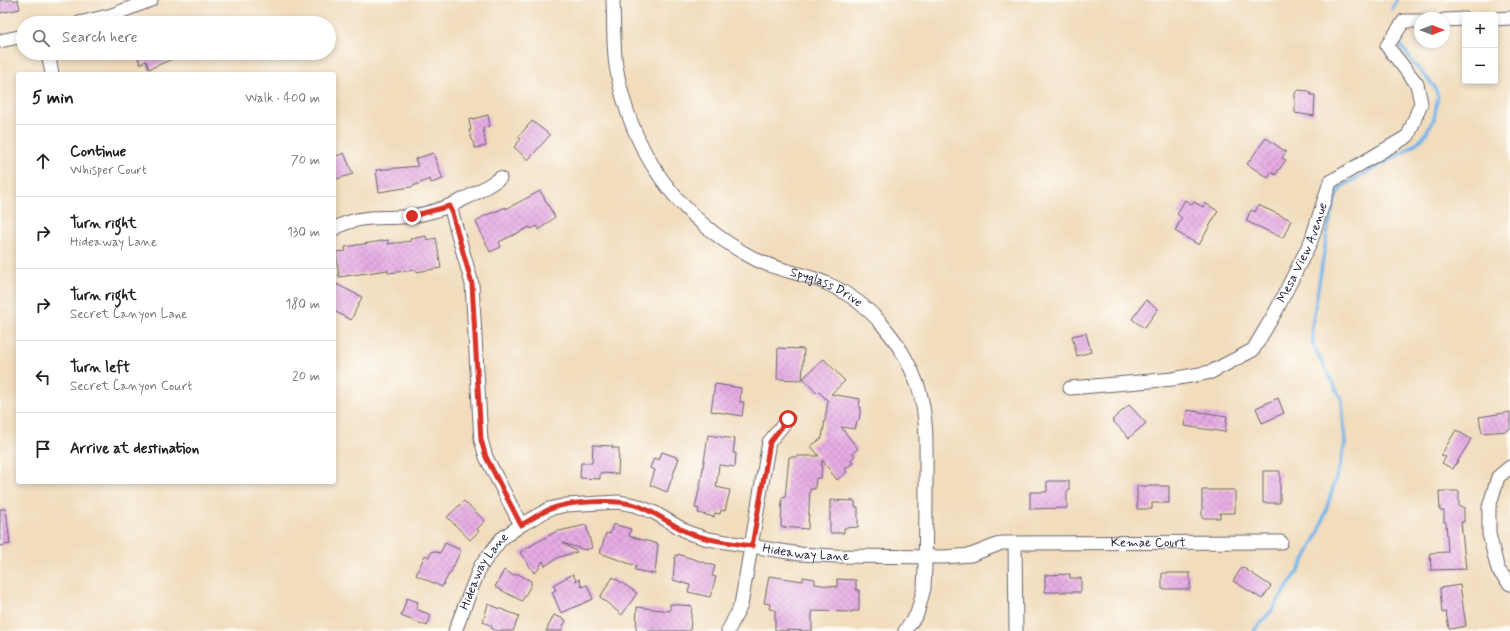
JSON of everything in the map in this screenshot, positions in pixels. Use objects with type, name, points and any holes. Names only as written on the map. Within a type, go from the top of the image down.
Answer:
[{"type":"street","points":[[108,16],[151,0]]},
{"type":"street","name":"Spyglass Drive","points":[[613,0],[616,65],[624,103],[637,138],[663,183],[704,226],[755,259],[828,284],[864,306],[891,334],[902,351],[918,387],[926,426],[926,557],[924,588],[917,614],[905,631]]},
{"type":"street","points":[[1498,19],[1510,18]]},
{"type":"street","points":[[1450,20],[1462,19]]},
{"type":"street","name":"Mesa View Avenue","points":[[1070,388],[1172,379],[1211,372],[1253,350],[1276,311],[1311,241],[1330,182],[1408,136],[1421,103],[1416,84],[1387,46],[1404,21],[1414,21]]},
{"type":"street","points":[[0,41],[16,38]]},
{"type":"street","points":[[49,60],[52,72]]},
{"type":"street","points":[[336,228],[366,217],[412,216],[450,206],[473,196],[500,178]]},
{"type":"street","points":[[450,206],[472,284],[481,440],[486,457],[521,525]]},
{"type":"street","points":[[728,631],[741,605],[770,442],[788,419]]},
{"type":"street","points":[[1510,467],[1498,477],[1489,507],[1489,534],[1498,570],[1510,584]]},
{"type":"street","name":"Hideaway Lane","points":[[455,631],[480,567],[501,539],[521,525],[549,510],[566,505],[618,502],[642,508],[690,533],[708,539],[800,554],[926,557],[971,555],[1002,543],[1015,543]]},
{"type":"street","name":"Kemae Court","points":[[1015,543],[1281,542]]},
{"type":"street","points":[[1015,543],[1016,631]]},
{"type":"building","points":[[0,0],[18,0],[20,9],[0,13]]},
{"type":"building","points":[[139,60],[170,60],[149,69],[146,61],[140,64]]},
{"type":"building","points":[[1299,90],[1309,91],[1311,95],[1315,95],[1314,116],[1295,113],[1295,93]]},
{"type":"building","points":[[488,115],[490,126],[483,128],[486,146],[475,148],[469,130],[471,130],[469,120]]},
{"type":"building","points":[[532,121],[550,135],[528,160],[514,147],[521,139],[518,137]]},
{"type":"building","points":[[1266,138],[1286,152],[1282,158],[1286,160],[1275,175],[1272,172],[1268,178],[1247,164]]},
{"type":"building","points":[[344,153],[353,174],[336,179],[336,156]]},
{"type":"building","points":[[433,153],[443,179],[431,183],[430,179],[411,187],[379,192],[376,170],[418,166],[415,159]]},
{"type":"building","points":[[540,191],[555,217],[539,230],[537,226],[531,229],[530,227],[499,242],[501,247],[490,252],[476,222],[482,217],[506,207],[506,209]]},
{"type":"building","points":[[1185,200],[1192,205],[1194,202],[1203,207],[1205,203],[1218,211],[1199,245],[1175,231],[1182,218],[1177,214]]},
{"type":"building","points":[[1258,205],[1291,220],[1283,238],[1246,221],[1251,210],[1255,212]]},
{"type":"building","points":[[426,236],[427,240],[436,238],[441,268],[416,272],[416,270],[388,273],[388,270],[339,277],[336,252],[346,251],[345,247],[388,240],[388,244],[411,241],[410,239]]},
{"type":"building","points":[[336,284],[362,297],[351,320],[336,312]]},
{"type":"building","points":[[1146,300],[1158,309],[1144,328],[1132,319]]},
{"type":"building","points":[[1086,333],[1091,352],[1077,356],[1072,336]]},
{"type":"building","points":[[778,348],[804,349],[802,380],[777,379]]},
{"type":"building","points":[[824,359],[845,381],[831,394],[860,399],[859,407],[861,407],[859,421],[857,421],[855,429],[841,427],[858,449],[853,453],[855,456],[850,460],[853,463],[845,469],[847,472],[837,480],[822,460],[821,478],[816,478],[815,489],[810,489],[808,529],[781,527],[782,497],[785,498],[789,457],[819,456],[811,446],[822,438],[828,401],[818,391],[816,393],[803,378]]},
{"type":"building","points":[[715,384],[741,388],[740,402],[744,402],[742,416],[711,411]]},
{"type":"building","points":[[1278,398],[1284,413],[1262,423],[1256,408]]},
{"type":"building","points":[[1129,405],[1146,423],[1129,438],[1112,420]]},
{"type":"building","points":[[1187,410],[1227,416],[1225,432],[1184,426]]},
{"type":"building","points":[[1510,412],[1510,429],[1508,429],[1508,431],[1482,433],[1479,417]]},
{"type":"building","points":[[1456,430],[1471,439],[1453,469],[1442,463],[1446,457],[1441,455]]},
{"type":"building","points":[[708,435],[735,439],[733,453],[736,453],[735,467],[719,465],[716,487],[730,490],[725,511],[721,510],[720,514],[715,513],[714,517],[698,513],[699,509],[695,508]]},
{"type":"building","points":[[593,445],[613,446],[612,448],[619,448],[618,474],[600,473],[600,479],[580,478],[581,463],[592,463]]},
{"type":"building","points":[[662,452],[679,458],[667,492],[650,485],[655,470],[650,468],[654,458],[659,460]]},
{"type":"building","points":[[1263,471],[1280,471],[1280,503],[1263,503]]},
{"type":"building","points":[[1047,481],[1069,481],[1069,491],[1067,491],[1067,508],[1030,509],[1030,492],[1047,492]]},
{"type":"building","points":[[1137,486],[1169,486],[1169,503],[1152,503],[1152,509],[1137,509]]},
{"type":"building","points":[[1202,490],[1235,490],[1235,513],[1220,513],[1220,518],[1202,518]]},
{"type":"building","points":[[1439,491],[1459,491],[1459,507],[1464,507],[1464,522],[1461,522],[1466,569],[1431,570],[1430,553],[1448,552],[1446,522],[1444,522],[1444,511],[1440,511]]},
{"type":"building","points":[[830,500],[855,501],[855,507],[858,507],[858,527],[844,528],[844,533],[830,533]]},
{"type":"building","points":[[464,501],[485,521],[477,529],[479,531],[470,540],[447,517]]},
{"type":"building","points":[[0,509],[6,509],[10,544],[0,546]]},
{"type":"building","points":[[613,524],[631,529],[629,536],[658,544],[655,574],[635,570],[636,566],[600,553],[606,533],[610,534]]},
{"type":"building","points":[[586,525],[592,548],[585,550],[563,543],[577,552],[559,557],[545,566],[543,561],[538,570],[534,573],[520,552],[555,532]]},
{"type":"building","points":[[445,543],[461,550],[442,587],[416,575],[425,555],[429,557],[432,551],[440,553]]},
{"type":"building","points":[[678,554],[715,566],[712,576],[716,577],[710,597],[688,592],[690,585],[673,580],[675,555],[677,556]]},
{"type":"building","points":[[1242,567],[1271,586],[1262,599],[1233,581]]},
{"type":"building","points":[[504,570],[513,575],[518,574],[531,581],[531,585],[522,601],[495,587]]},
{"type":"building","points":[[1162,573],[1190,573],[1190,589],[1162,589]]},
{"type":"building","points":[[573,574],[576,581],[579,579],[582,587],[587,585],[593,599],[561,613],[552,592],[556,590],[553,585]]},
{"type":"building","points":[[1070,574],[1070,578],[1081,578],[1081,592],[1045,592],[1045,575]]},
{"type":"building","points":[[769,576],[803,581],[803,577],[815,579],[815,584],[837,587],[837,579],[856,580],[856,590],[859,590],[859,611],[812,611],[812,631],[775,630],[775,610],[769,609],[770,604],[764,603]]},
{"type":"building","points":[[613,577],[637,593],[622,615],[600,597]]},
{"type":"building","points":[[1460,585],[1466,626],[1449,629],[1446,612],[1442,613],[1440,588]]},
{"type":"building","points":[[407,598],[418,602],[416,609],[431,615],[427,626],[401,616]]},
{"type":"building","points":[[488,604],[519,616],[513,631],[497,631],[491,628],[492,626],[483,622]]},
{"type":"building","points":[[670,604],[692,606],[690,631],[636,631],[637,607],[670,611]]},
{"type":"building","points":[[554,615],[566,620],[561,631],[546,631]]},
{"type":"waterway","points":[[1392,9],[1397,0]]},
{"type":"waterway","points":[[1254,631],[1272,610],[1300,568],[1319,532],[1341,462],[1345,444],[1342,400],[1313,345],[1312,326],[1328,228],[1335,199],[1341,187],[1404,152],[1423,138],[1434,119],[1438,96],[1434,86],[1414,64],[1399,42]]},
{"type":"route","points":[[412,216],[450,206],[472,284],[475,304],[481,440],[486,457],[521,525],[549,510],[566,505],[618,502],[635,505],[655,513],[690,533],[708,539],[752,546],[770,442],[788,419]]}]
